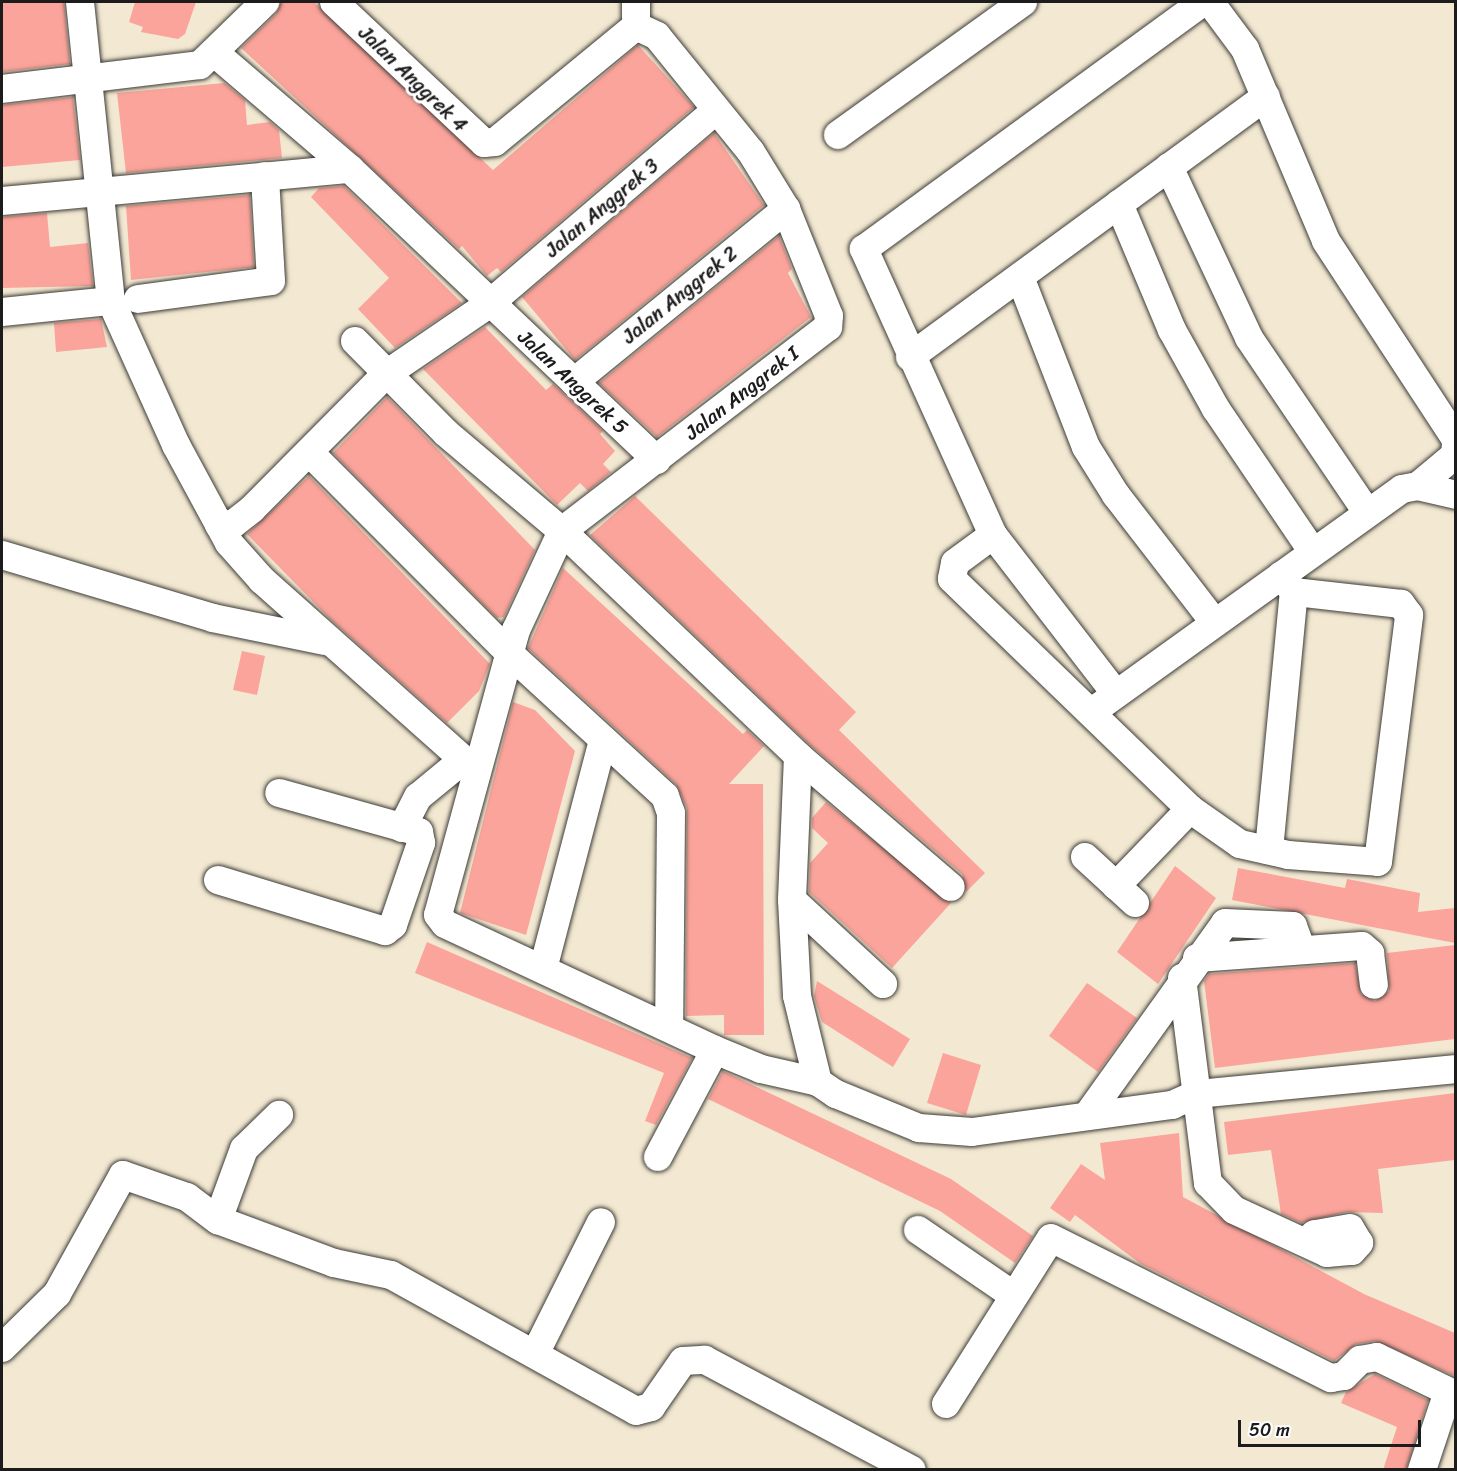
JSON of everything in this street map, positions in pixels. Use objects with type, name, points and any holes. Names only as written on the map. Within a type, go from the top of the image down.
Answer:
[{"type":"street","points":[[80,2],[99,191],[124,300],[219,525],[262,580],[325,641],[469,765]]},
{"type":"street","points":[[2,90],[200,65],[216,54],[265,2]]},
{"type":"street","name":"Jalan Anggrek 4","points":[[334,2],[484,143],[495,142],[636,14]]},
{"type":"street","points":[[838,135],[1023,2]]},
{"type":"street","points":[[1116,694],[993,535],[910,357],[864,249],[1203,2]]},
{"type":"street","points":[[1210,2],[1245,49],[1326,241],[1455,442],[1455,455],[1418,486]]},
{"type":"street","points":[[636,14],[657,36],[715,111],[751,152],[786,209]]},
{"type":"street","name":"Jalan Anggrek 5","points":[[216,54],[350,169],[489,304],[657,460]]},
{"type":"street","points":[[910,357],[1266,96]]},
{"type":"street","name":"Jalan Anggrek 3","points":[[219,525],[232,524],[252,509],[385,375],[489,304],[715,111]]},
{"type":"street","points":[[1169,167],[1249,338],[1368,512]]},
{"type":"street","points":[[2,201],[350,169]]},
{"type":"street","points":[[2,312],[124,300],[271,281],[265,176]]},
{"type":"street","points":[[1119,204],[1183,350],[1216,409],[1312,550]]},
{"type":"street","name":"Jalan Anggrek I","points":[[562,531],[828,327],[829,316],[786,209]]},
{"type":"street","name":"Jalan Anggrek 2","points":[[574,382],[786,209]]},
{"type":"street","points":[[1020,277],[1086,447],[1116,495],[1214,622]]},
{"type":"street","points":[[355,341],[385,375],[562,531],[798,756],[951,887]]},
{"type":"street","points":[[310,453],[510,654],[665,796],[671,813],[669,1028]]},
{"type":"street","points":[[1094,711],[1214,622],[1288,583],[1312,550],[1402,489],[1418,486],[1455,495]]},
{"type":"street","points":[[562,531],[510,654],[469,765],[438,915],[445,924],[715,1050],[761,1069],[818,1082],[893,1118],[942,1132],[1189,1104],[1455,1069]]},
{"type":"street","points":[[993,535],[955,563],[952,579],[1094,711],[1190,809],[1240,844],[1371,863],[1381,858],[1409,615],[1401,604],[1288,583]]},
{"type":"street","points":[[2,555],[213,618],[325,641]]},
{"type":"street","points":[[1269,850],[1288,583]]},
{"type":"street","points":[[543,969],[603,740]]},
{"type":"street","points":[[798,756],[792,900],[797,996],[818,1082]]},
{"type":"street","points":[[402,828],[418,796],[469,765]]},
{"type":"street","points":[[218,880],[385,931],[393,925],[423,837],[402,828],[279,793]]},
{"type":"street","points":[[1085,857],[1125,894],[1190,809]]},
{"type":"street","points":[[792,900],[883,984]]},
{"type":"street","points":[[1087,1116],[1190,968],[1301,948],[1368,948],[1374,985]]},
{"type":"street","points":[[1190,968],[1189,1104],[1208,1183],[1216,1196],[1305,1242]]},
{"type":"street","points":[[658,1157],[715,1050]]},
{"type":"street","points":[[1189,1104],[1455,1088]]},
{"type":"street","points":[[218,1220],[244,1149],[279,1115]]},
{"type":"street","points":[[2,1348],[57,1294],[123,1175],[187,1197],[218,1220],[334,1263],[391,1275],[536,1352],[636,1411],[651,1407],[683,1361],[705,1360],[912,1470]]},
{"type":"street","points":[[536,1352],[602,1222]]},
{"type":"street","points":[[918,1230],[1013,1295]]},
{"type":"street","points":[[946,1404],[1045,1242],[1059,1238],[1098,1264],[1330,1378],[1344,1376],[1360,1359],[1377,1357],[1452,1393],[1422,1470]]},
{"type":"building","points":[[2,2],[64,2],[70,64],[2,72]]},
{"type":"building","points":[[135,2],[196,2],[185,34],[178,39],[141,32],[143,27],[129,22]]},
{"type":"building","points":[[281,2],[314,2],[493,170],[638,45],[694,107],[501,272],[497,268],[487,276],[462,246],[459,249],[241,48],[276,14]]},
{"type":"building","points":[[224,83],[245,100],[247,125],[270,122],[279,130],[282,158],[126,173],[117,93]]},
{"type":"building","points":[[73,97],[80,160],[2,167],[2,105]]},
{"type":"building","points":[[714,133],[764,205],[575,360],[522,297]]},
{"type":"building","points":[[344,186],[462,303],[395,348],[358,309],[389,278],[311,197],[319,188]]},
{"type":"building","points":[[250,195],[254,267],[131,280],[126,206]]},
{"type":"building","points":[[47,213],[50,247],[88,243],[93,286],[2,288],[2,217]]},
{"type":"building","points":[[779,236],[792,269],[788,273],[811,317],[657,437],[599,383]]},
{"type":"building","points":[[101,319],[107,347],[56,352],[54,323]]},
{"type":"building","points":[[485,327],[546,390],[553,384],[603,431],[600,434],[615,451],[603,464],[611,472],[588,491],[580,483],[557,505],[423,369]]},
{"type":"building","points":[[387,397],[535,550],[504,617],[497,618],[333,453]]},
{"type":"building","points":[[309,476],[490,664],[479,691],[447,723],[330,619],[247,534]]},
{"type":"building","points":[[635,496],[856,712],[839,730],[985,873],[966,892],[962,874],[809,744],[590,535]]},
{"type":"building","points":[[563,568],[743,734],[747,730],[764,746],[729,784],[763,784],[764,1035],[724,1035],[724,1015],[686,1016],[687,808],[676,784],[528,648]]},
{"type":"building","points":[[242,651],[265,656],[257,695],[233,690]]},
{"type":"building","points":[[513,702],[535,710],[575,751],[526,935],[460,913]]},
{"type":"building","points":[[826,802],[951,903],[892,968],[809,892],[810,863],[828,843],[812,828],[812,818]]},
{"type":"building","points":[[1175,866],[1216,898],[1158,984],[1117,952]]},
{"type":"building","points":[[1238,868],[1345,888],[1347,879],[1420,893],[1418,912],[1455,908],[1455,943],[1232,900]]},
{"type":"building","points":[[427,942],[692,1058],[656,1125],[645,1121],[664,1073],[415,973]]},
{"type":"building","points":[[1455,945],[1455,1039],[1215,1068],[1204,981],[1209,974],[1355,963],[1361,994],[1375,1001],[1389,991],[1387,953]]},
{"type":"building","points":[[817,981],[910,1039],[893,1067],[822,1022],[814,996]]},
{"type":"building","points":[[1087,983],[1137,1018],[1098,1072],[1049,1036]]},
{"type":"building","points":[[943,1053],[981,1065],[966,1115],[927,1103]]},
{"type":"building","points":[[723,1071],[951,1179],[1033,1236],[1015,1263],[940,1211],[708,1099]]},
{"type":"building","points":[[1455,1093],[1455,1160],[1378,1169],[1383,1213],[1347,1212],[1301,1223],[1281,1214],[1271,1150],[1228,1155],[1224,1122]]},
{"type":"building","points":[[1179,1133],[1183,1197],[1364,1294],[1455,1333],[1455,1376],[1375,1341],[1356,1344],[1334,1361],[1141,1264],[1075,1215],[1070,1222],[1050,1208],[1081,1164],[1105,1180],[1100,1143]]},
{"type":"building","points":[[1375,1374],[1428,1400],[1406,1470],[1383,1470],[1397,1427],[1341,1403],[1346,1392]]}]
